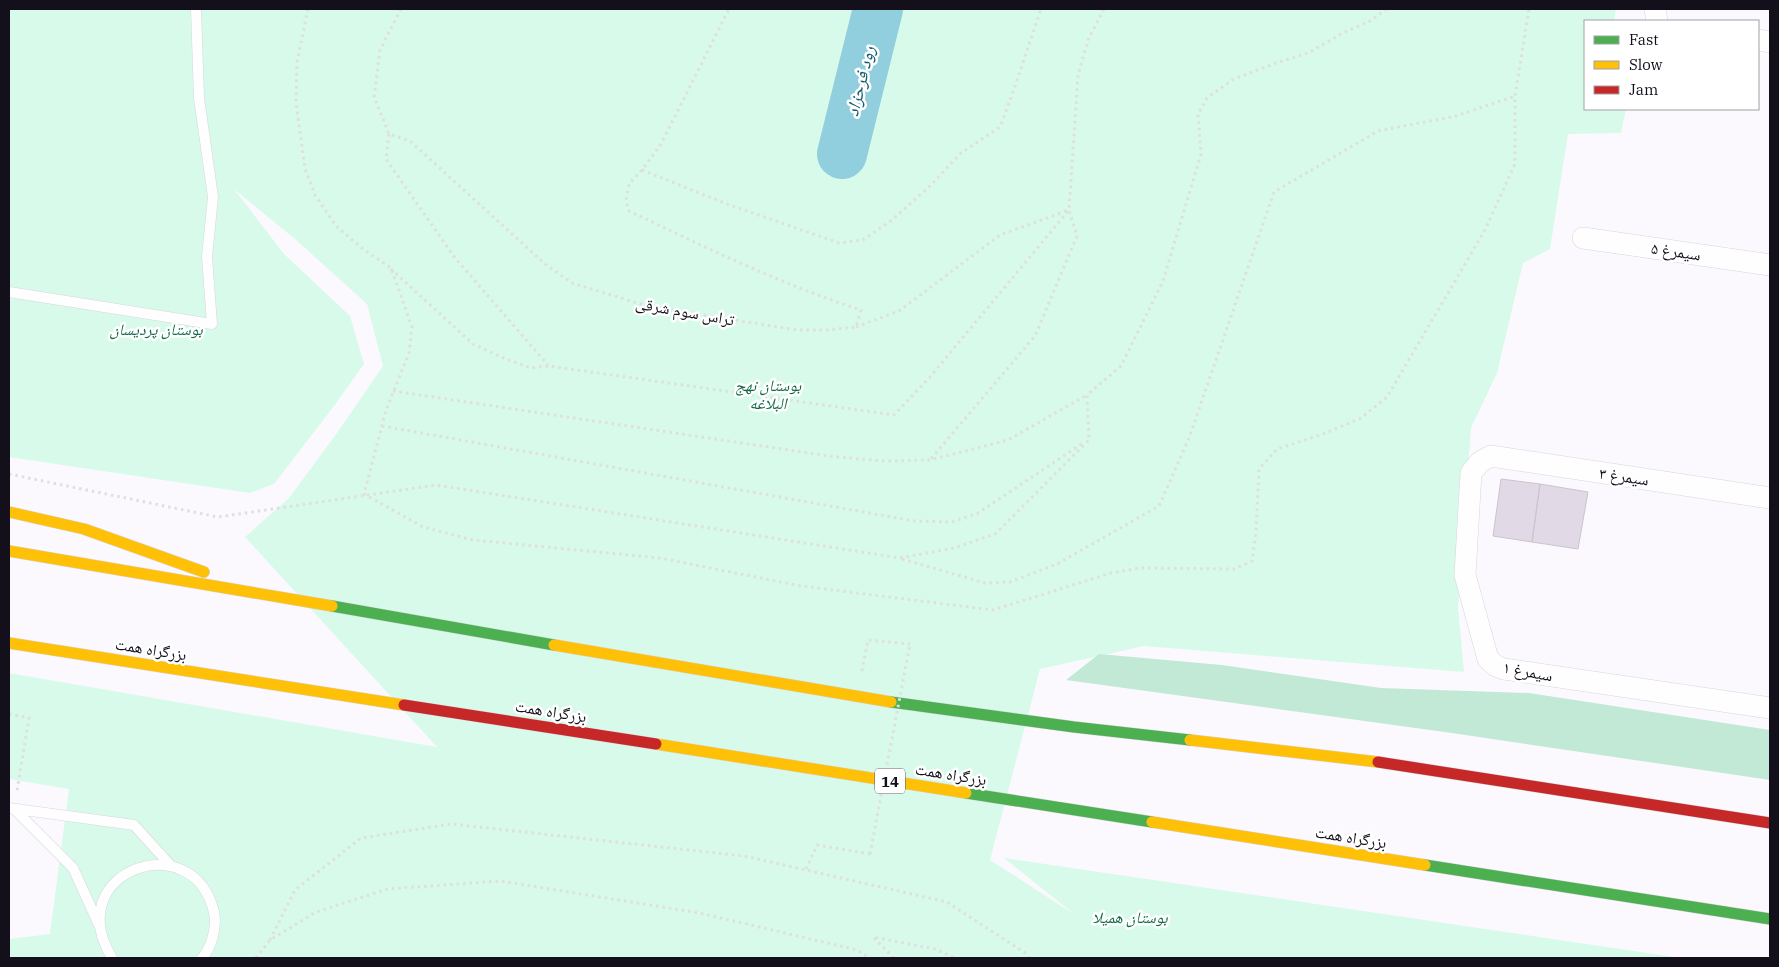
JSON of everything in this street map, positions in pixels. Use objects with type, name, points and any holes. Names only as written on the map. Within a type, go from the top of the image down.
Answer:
[{"type":"highway","points":[[9,512],[84,529],[276,598]]},
{"type":"highway","points":[[9,551],[858,697],[1074,727],[1351,758],[1770,823]]},
{"type":"highway","name":"بزرگراه همت","points":[[9,643],[1770,919]]},
{"type":"street","name":"سیمرغ ۵","points":[[1583,238],[1770,265]]},
{"type":"street","name":"سیمرغ ۳","points":[[1480,462],[1491,456],[1770,498]]},
{"type":"street","name":"سیمرغ ۱","points":[[1480,462],[1471,473],[1465,575],[1488,659],[1496,666],[1504,669],[1770,708]]},
{"type":"lane","points":[[9,292],[212,324],[207,258],[212,197],[199,98],[196,9]]},
{"type":"lane","points":[[11,809],[134,825],[171,866]]},
{"type":"lane","points":[[11,809],[73,868],[99,926],[103,943],[112,958]]},
{"type":"lane","points":[[99,926],[101,908],[108,891],[120,878],[135,868],[153,864],[171,866],[188,873],[202,885],[211,901],[215,918],[213,936],[204,957]]},
{"type":"path","points":[[308,9],[297,62],[296,102],[305,169],[315,195],[336,226],[363,249],[391,268],[474,344],[531,368],[549,366],[894,415],[930,377],[1070,210]]},
{"type":"path","points":[[401,9],[380,50],[374,97],[388,134],[386,159],[455,258],[549,366]]},
{"type":"path","points":[[729,9],[661,144],[630,184],[626,200],[629,211],[736,262],[861,310],[856,327]]},
{"type":"path","points":[[642,170],[727,204],[839,243],[862,240],[892,220],[929,187],[961,153],[1000,127],[1041,9]]},
{"type":"path","points":[[930,460],[1035,336],[1077,236],[1070,210],[1078,75],[1088,40],[1104,9]]},
{"type":"path","points":[[393,391],[836,457],[885,461],[930,460],[1008,440],[1088,395],[1120,366],[1163,281],[1201,154],[1198,114],[1207,98],[1234,79],[1276,62],[1308,52],[1372,20],[1386,9]]},
{"type":"path","points":[[364,494],[423,527],[473,540],[660,558],[801,586],[992,610],[1112,573],[1140,568],[1234,569],[1252,561],[1256,532],[1259,468],[1277,449],[1323,434],[1361,418],[1386,396],[1485,230],[1515,164],[1515,96],[1529,9]]},
{"type":"path","points":[[9,474],[218,517],[364,494],[436,485],[900,558],[985,583],[1010,582],[1057,564],[1159,506],[1189,438],[1274,192],[1378,131],[1456,116],[1515,96]]},
{"type":"path","name":"تراس سوم شرقی","points":[[388,134],[410,141],[545,264],[572,283],[647,306],[797,330],[828,330],[856,327],[899,311],[1000,235],[1070,210]]},
{"type":"path","points":[[364,494],[393,391],[409,353],[412,327],[391,268]]},
{"type":"path","points":[[900,558],[954,548],[995,534],[1089,440],[1088,395]]},
{"type":"path","points":[[382,426],[914,521],[952,522],[978,513],[1089,440]]},
{"type":"path","points":[[806,869],[817,845],[870,854],[910,644],[868,640]]},
{"type":"path","points":[[9,714],[29,718],[11,809]]},
{"type":"path","points":[[256,958],[270,940],[295,890],[361,838],[451,824],[744,856],[806,869],[947,902],[1030,958]]},
{"type":"path","points":[[270,940],[316,912],[388,889],[500,881],[700,913],[857,950],[870,958]]},
{"type":"path","points":[[894,958],[873,937],[935,949],[955,958]]},
{"type":"green space","name":"بوستان نهج البلاغه","points":[[9,9],[1616,9],[1614,20],[1584,20],[1584,110],[1626,110],[1621,133],[1568,134],[1550,249],[1523,263],[1497,373],[1471,428],[1458,607],[1464,672],[1144,646],[1040,669],[990,860],[1074,914],[1004,858],[1681,958],[9,958],[9,939],[50,934],[69,789],[9,779],[9,673],[437,747],[245,537],[289,498],[383,366],[367,304],[295,239],[234,189],[284,254],[350,316],[364,364],[274,484],[250,493],[9,457]]},
{"type":"green space","points":[[1099,654],[1222,665],[1381,688],[1529,693],[1770,730],[1770,780],[1452,733],[1066,680]]},
{"type":"building","points":[[1501,479],[1540,484],[1532,542],[1493,536]]},
{"type":"building","points":[[1540,484],[1588,492],[1578,549],[1532,542]]},
{"type":"waterway","name":"رود فرحزاد","points":[[842,154],[878,9]]},
{"type":"traffic: fast","points":[[332,606],[554,645]]},
{"type":"traffic: fast","points":[[891,702],[1074,727],[1190,740]]},
{"type":"traffic: fast","points":[[966,793],[1152,822]]},
{"type":"traffic: fast","points":[[1425,865],[1770,919]]},
{"type":"traffic: slow","points":[[9,512],[84,529],[204,572]]},
{"type":"traffic: slow","points":[[9,551],[332,606]]},
{"type":"traffic: slow","points":[[9,643],[404,705]]},
{"type":"traffic: slow","points":[[554,645],[891,702]]},
{"type":"traffic: slow","points":[[1190,740],[1378,762]]},
{"type":"traffic: slow","points":[[656,744],[966,793]]},
{"type":"traffic: slow","points":[[1152,822],[1425,865]]},
{"type":"traffic: jam","points":[[404,705],[656,744]]},
{"type":"traffic: jam","points":[[1378,762],[1770,823]]},
{"type":"park label","name":"بوستان پردیسان","points":[[156,329]]},
{"type":"park label","name":"بوستان همیلا","points":[[1130,917]]}]
